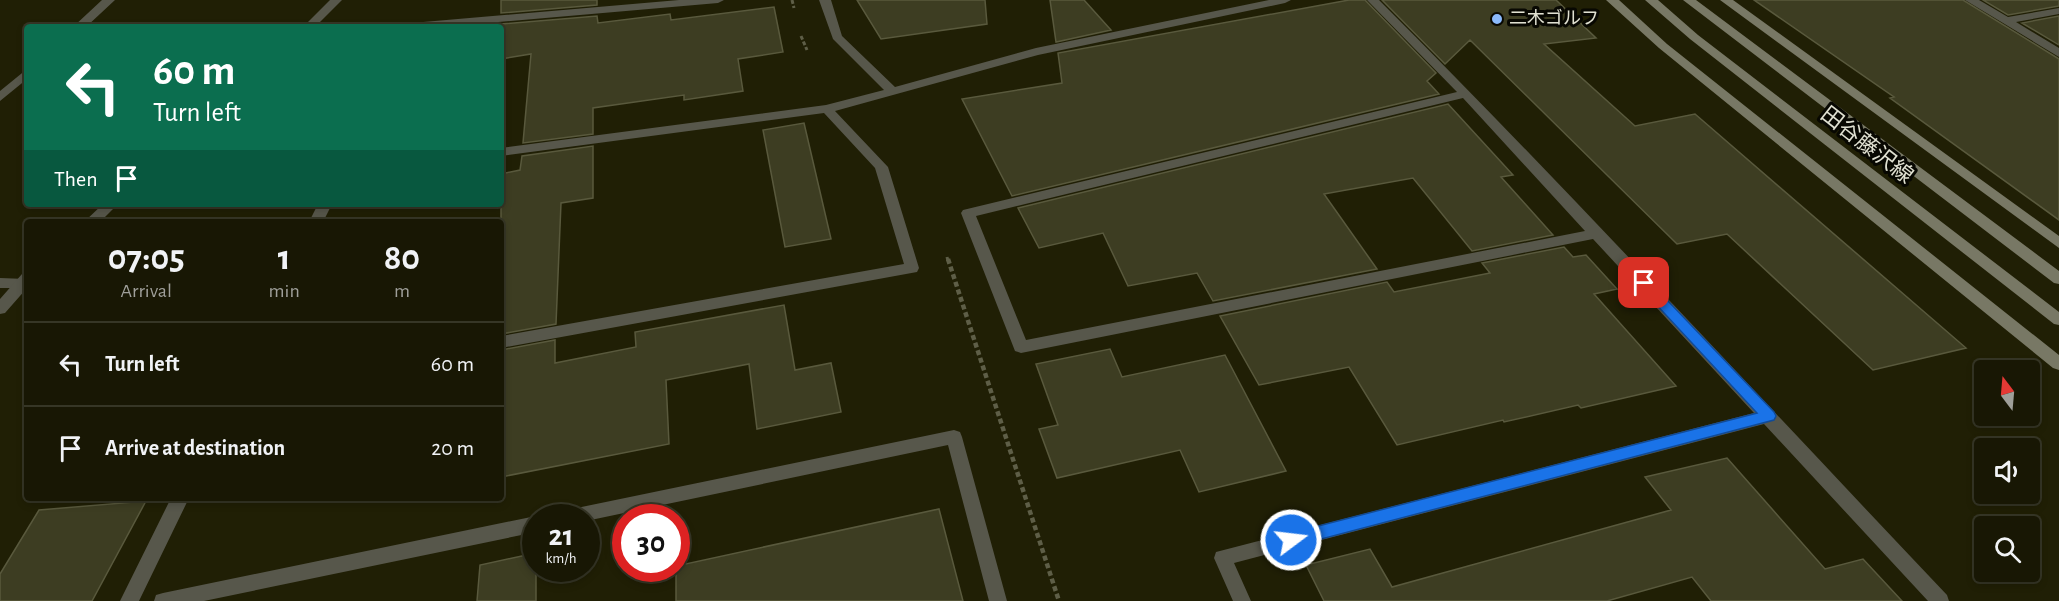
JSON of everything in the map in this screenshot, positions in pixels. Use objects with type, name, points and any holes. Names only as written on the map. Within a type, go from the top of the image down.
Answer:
[{"type":"main road","points":[[1612,0],[1664,46],[2059,364]]},
{"type":"main road","name":"田谷藤沢線","points":[[1651,0],[1694,37],[2059,320]]},
{"type":"main road","name":"田谷藤沢線","points":[[1689,0],[2059,279]]},
{"type":"main road","points":[[1726,0],[2059,243]]},
{"type":"street","points":[[82,24],[109,0]]},
{"type":"street","points":[[312,24],[336,0]]},
{"type":"street","points":[[435,24],[718,0]]},
{"type":"street","points":[[825,0],[837,37],[894,92]]},
{"type":"street","points":[[504,153],[827,109],[1036,52],[1285,0]]},
{"type":"street","points":[[1373,0],[1466,94],[1940,601]]},
{"type":"street","points":[[1971,0],[2059,53]]},
{"type":"street","points":[[2006,21],[2059,11]]},
{"type":"street","points":[[0,97],[24,76]]},
{"type":"street","points":[[1466,94],[968,213],[1021,348],[1597,233]]},
{"type":"street","points":[[504,341],[912,268],[881,167],[827,109]]},
{"type":"street","points":[[94,219],[108,207]]},
{"type":"street","points":[[0,283],[24,281]]},
{"type":"street","points":[[0,309],[24,281]]},
{"type":"street","points":[[1242,601],[1223,558],[1769,416]]},
{"type":"street","points":[[600,511],[954,437],[998,601]]},
{"type":"street","points":[[129,601],[179,501]]},
{"type":"street","points":[[164,601],[522,527]]},
{"type":"path","points":[[792,0],[796,19]]},
{"type":"path","points":[[799,28],[804,47],[812,55]]},
{"type":"path","points":[[946,254],[1059,601]]},
{"type":"building","points":[[501,0],[597,0],[597,5],[501,13]]},
{"type":"building","points":[[857,0],[985,0],[987,24],[881,39]]},
{"type":"building","points":[[1050,0],[1084,0],[1111,30],[1056,42]]},
{"type":"building","points":[[1349,0],[1365,0],[1436,73],[1427,81],[1439,94],[1012,196],[962,99],[1062,83],[1058,53]]},
{"type":"building","points":[[1382,0],[1556,0],[1596,38],[1544,44],[1635,126],[1695,114],[1966,348],[1873,370],[1727,234],[1677,244],[1470,40],[1445,64]]},
{"type":"building","points":[[1754,0],[1963,0],[2059,59],[2059,220],[1890,98],[1894,97]]},
{"type":"building","points":[[1983,0],[2059,0],[2059,6],[2008,15]]},
{"type":"building","points":[[774,7],[783,52],[738,59],[743,91],[684,100],[684,95],[593,108],[593,134],[523,143],[531,54],[504,58],[504,24],[501,24],[597,16],[598,23],[670,14],[671,20]]},
{"type":"building","points":[[2059,16],[2059,45],[2022,23]]},
{"type":"building","points":[[1448,104],[1513,175],[1501,177],[1553,235],[1472,251],[1413,178],[1324,194],[1377,269],[1213,301],[1197,273],[1128,286],[1103,233],[1039,248],[1018,208]]},
{"type":"building","points":[[804,123],[831,239],[785,247],[763,130]]},
{"type":"building","points":[[593,146],[593,198],[561,203],[556,324],[504,333],[504,219],[501,219],[501,207],[504,207],[504,173],[520,170],[522,156]]},
{"type":"building","points":[[1564,247],[1573,257],[1586,255],[1617,289],[1594,294],[1676,386],[1581,408],[1578,405],[1504,422],[1503,420],[1397,445],[1349,367],[1259,385],[1220,316],[1387,282],[1394,292],[1490,273],[1482,263]]},
{"type":"building","points":[[784,305],[795,370],[831,363],[841,412],[757,429],[749,364],[666,380],[669,444],[504,476],[504,349],[555,340],[555,363],[636,347],[635,332]]},
{"type":"building","points":[[1110,349],[1122,377],[1225,355],[1286,471],[1199,492],[1180,450],[1057,478],[1039,429],[1058,425],[1036,364]]},
{"type":"building","points":[[1727,458],[1825,569],[1863,559],[1902,601],[1711,601],[1692,577],[1607,601],[1324,601],[1306,565],[1370,549],[1392,587],[1671,510],[1645,477]]},
{"type":"building","points":[[146,501],[92,601],[0,601],[0,574],[39,510]]},
{"type":"building","points":[[939,509],[963,601],[676,601],[676,582],[690,582],[690,563]]},
{"type":"building","points":[[522,556],[522,582],[536,582],[536,601],[477,601],[480,565]]},
{"type":"place","name":"二木ゴルフ","points":[[1497,19]]},
{"type":"route","points":[[1291,540],[1769,416],[1644,283]]}]
